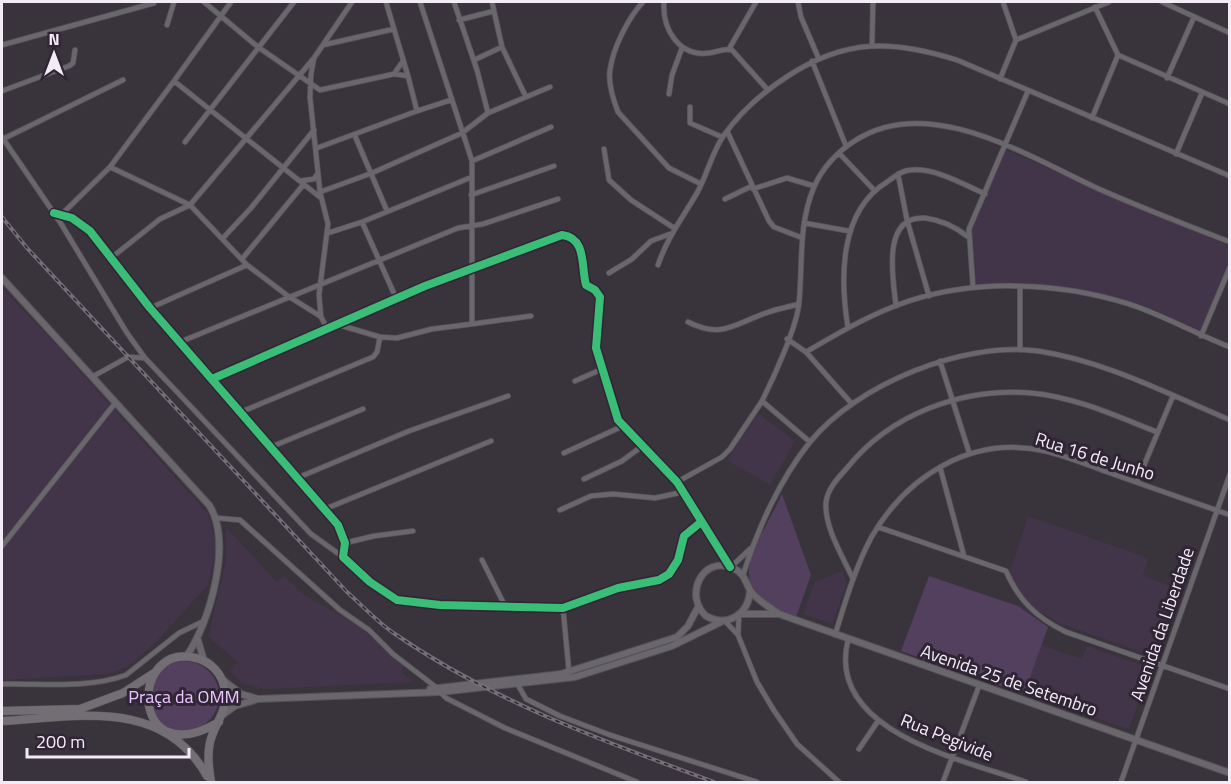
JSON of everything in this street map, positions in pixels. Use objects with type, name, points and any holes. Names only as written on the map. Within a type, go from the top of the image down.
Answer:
[{"type":"highway","points":[[2,711],[80,709],[123,693],[174,659],[186,657],[204,661],[222,678],[226,697],[220,719],[210,741],[208,764],[211,783]]},
{"type":"highway","points":[[155,672],[147,693],[152,715],[168,732],[189,748],[211,783]]},
{"type":"highway","points":[[2,721],[103,715],[138,721],[168,732],[192,735],[220,719]]},
{"type":"street","points":[[167,25],[174,2]]},
{"type":"street","points":[[204,2],[258,47],[320,90]]},
{"type":"street","points":[[61,214],[110,167],[231,2]]},
{"type":"street","points":[[185,142],[294,2]]},
{"type":"street","points":[[111,258],[160,219],[190,205],[298,74],[314,58],[352,2]]},
{"type":"street","points":[[386,2],[417,111]]},
{"type":"street","points":[[420,2],[472,161],[472,324]]},
{"type":"street","points":[[454,2],[474,60],[488,113]]},
{"type":"street","points":[[492,2],[502,47],[526,97]]},
{"type":"street","points":[[643,2],[629,21],[610,69],[614,102],[618,112],[666,166],[701,184]]},
{"type":"street","points":[[664,2],[665,21],[682,48],[696,54],[729,49]]},
{"type":"street","points":[[729,49],[756,2]]},
{"type":"street","points":[[798,2],[804,25],[818,57]]},
{"type":"street","points":[[872,45],[873,2]]},
{"type":"street","points":[[1000,79],[1016,40],[1003,2]]},
{"type":"street","points":[[1016,40],[1109,2]]},
{"type":"street","points":[[1162,2],[1230,33]]},
{"type":"street","points":[[2,45],[154,3]]},
{"type":"street","points":[[1095,7],[1118,55],[1230,104]]},
{"type":"street","points":[[459,20],[494,11]]},
{"type":"street","points":[[1167,78],[1194,17]]},
{"type":"street","points":[[322,45],[394,29]]},
{"type":"street","points":[[658,265],[670,234],[701,184],[722,137],[742,112],[767,89],[818,57],[849,48],[872,45],[921,49],[1000,79],[1230,176]]},
{"type":"street","points":[[474,60],[502,47]]},
{"type":"street","points":[[669,94],[672,75],[682,48]]},
{"type":"street","points":[[729,49],[767,89]]},
{"type":"street","points":[[2,91],[69,66],[73,63],[75,50]]},
{"type":"street","points":[[1092,118],[1118,55]]},
{"type":"street","points":[[314,58],[310,97],[320,192],[327,212],[328,233],[321,283],[321,317],[327,328]]},
{"type":"street","points":[[394,74],[403,61]]},
{"type":"street","points":[[812,61],[846,146]]},
{"type":"street","points":[[310,97],[320,90],[394,74],[408,76]]},
{"type":"street","points":[[123,80],[2,138],[54,213],[127,333],[145,358],[311,534],[343,557],[370,582],[398,600],[506,608],[562,608],[618,588],[659,580],[669,574],[678,560],[684,536],[701,522]]},
{"type":"street","points":[[174,81],[321,198]]},
{"type":"street","points":[[320,192],[372,173],[462,133],[488,113],[550,87]]},
{"type":"street","points":[[973,287],[967,236],[1028,91]]},
{"type":"street","points":[[1176,154],[1202,93]]},
{"type":"street","points":[[317,148],[452,100]]},
{"type":"street","points":[[690,107],[690,123],[722,137]]},
{"type":"street","points":[[677,482],[722,457],[730,449],[762,401],[799,304],[800,237],[814,186],[838,153],[867,133],[894,124],[919,122],[948,125],[1004,146],[1128,202],[1230,242]]},
{"type":"street","points":[[472,161],[551,127]]},
{"type":"street","points":[[223,238],[251,208],[314,130]]},
{"type":"street","points":[[727,131],[769,221],[780,230],[800,237]]},
{"type":"street","points":[[355,136],[387,211]]},
{"type":"street","points":[[604,149],[609,180],[631,200],[674,228]]},
{"type":"street","points":[[838,153],[874,190]]},
{"type":"street","points":[[471,195],[554,166]]},
{"type":"street","points":[[110,167],[190,205],[247,265],[321,317]]},
{"type":"street","points":[[242,259],[302,182],[314,179],[318,170]]},
{"type":"street","points":[[848,328],[845,309],[849,231],[854,216],[874,190],[898,174],[910,170],[926,171],[985,194]]},
{"type":"street","points":[[898,174],[907,220],[929,296]]},
{"type":"street","points":[[328,233],[362,222],[472,177]]},
{"type":"street","points":[[725,199],[753,187],[787,178],[814,186]]},
{"type":"street","points":[[180,342],[458,228],[471,227],[558,199]]},
{"type":"street","points":[[54,213],[83,224],[150,308],[325,509],[338,525],[345,543],[343,557]]},
{"type":"street","points":[[896,306],[893,246],[898,231],[907,220],[933,219],[956,227],[967,236]]},
{"type":"street","points":[[362,222],[396,298]]},
{"type":"street","points":[[804,223],[849,231]]},
{"type":"street","points":[[609,273],[632,259],[651,241],[670,234]]},
{"type":"street","points":[[212,379],[396,298],[472,269],[562,236],[577,240],[586,285],[595,290],[600,297],[596,336],[600,370],[618,420],[641,447],[677,482],[730,567]]},
{"type":"street","points":[[150,308],[247,265]]},
{"type":"street","points":[[1201,336],[1230,267]]},
{"type":"street","points":[[2,280],[116,402],[209,505],[217,518],[219,555],[198,640],[186,657]]},
{"type":"street","points":[[806,352],[848,328],[896,306],[929,296],[973,287],[1020,287],[1097,295],[1131,304],[1230,347]]},
{"type":"street","points":[[1020,287],[1020,350]]},
{"type":"street","points":[[688,322],[712,331],[727,330],[765,313],[799,304]]},
{"type":"street","points":[[336,324],[380,337],[397,338],[432,329],[531,316]]},
{"type":"street","points":[[241,412],[373,357],[377,352],[380,337]]},
{"type":"street","points":[[787,339],[806,352],[852,404]]},
{"type":"street","points":[[743,575],[752,547],[784,483],[810,442],[852,404],[898,378],[940,361],[968,354],[1020,350],[1067,357],[1098,366],[1230,420]]},
{"type":"street","points":[[92,377],[128,357],[145,358]]},
{"type":"street","points":[[940,361],[969,452]]},
{"type":"street","points":[[575,381],[600,370]]},
{"type":"street","points":[[853,579],[828,521],[826,504],[828,492],[855,458],[903,421],[952,399],[1002,393],[1054,396],[1157,432]]},
{"type":"street","points":[[297,478],[409,431],[508,396]]},
{"type":"street","points":[[1137,482],[1173,396]]},
{"type":"street","points":[[762,401],[810,442]]},
{"type":"street","points":[[2,546],[116,402]]},
{"type":"street","points":[[271,447],[363,409]]},
{"type":"street","points":[[564,453],[623,426]]},
{"type":"street","points":[[325,509],[491,441]]},
{"type":"street","points":[[584,479],[615,465],[641,447]]},
{"type":"street","name":"Rua 16 de Junho","points":[[834,635],[853,579],[878,526],[904,493],[940,467],[969,452],[997,448],[1044,451],[1230,515]]},
{"type":"street","points":[[940,467],[964,556]]},
{"type":"street","name":"Avenida da Liberdade","points":[[1120,783],[1230,474]]},
{"type":"street","points":[[560,510],[591,496],[655,498],[683,492]]},
{"type":"street","points":[[217,518],[240,520],[332,603],[446,698],[505,728],[637,783]]},
{"type":"street","points":[[878,526],[1006,571],[1022,601],[1050,624],[1230,689]]},
{"type":"street","points":[[345,543],[374,536],[413,531]]},
{"type":"street","points":[[730,567],[752,547]]},
{"type":"street","points":[[482,560],[506,608]]},
{"type":"street","points":[[439,690],[569,672],[677,637],[688,626],[698,607],[695,589],[704,573],[721,566],[730,567],[743,575],[750,590],[746,607],[740,615],[738,635]]},
{"type":"street","name":"Avenida 25 de Setembro","points":[[750,590],[779,614],[834,635],[1230,773]]},
{"type":"street","points":[[698,607],[711,619],[724,621],[738,635],[757,682],[773,709],[797,744],[837,782]]},
{"type":"street","points":[[562,608],[569,672]]},
{"type":"street","name":"Avenida 25 de Setembro","points":[[740,615],[779,614]]},
{"type":"street","points":[[220,719],[235,706],[258,699],[408,693],[518,685],[594,673],[683,641],[740,615]]},
{"type":"street","points":[[2,684],[84,683],[117,678],[134,669],[179,633],[204,621]]},
{"type":"street","points":[[198,640],[204,661]]},
{"type":"street","name":"Rua Pegivide","points":[[848,640],[844,657],[850,687],[862,706],[878,721],[895,733],[1026,783]]},
{"type":"street","points":[[222,678],[241,694],[258,699]]},
{"type":"street","points":[[518,685],[526,699],[560,716],[610,735],[757,783]]},
{"type":"street","points":[[943,783],[979,686]]},
{"type":"street","points":[[860,749],[878,721]]},
{"type":"shaded area","points":[[1004,149],[1229,246],[1229,266],[1202,335],[1131,305],[1060,288],[975,287],[967,236]]},
{"type":"shaded area","points":[[2,288],[51,339],[208,514],[217,547],[208,585],[157,641],[127,667],[108,674],[2,680]]},
{"type":"shaded area","points":[[758,413],[795,441],[770,485],[727,460]]},
{"type":"shaded area","points":[[1028,516],[1148,558],[1143,576],[1178,589],[1154,656],[1061,624],[1026,604],[1009,574]]},
{"type":"shaded area","points":[[226,527],[277,582],[284,576],[304,595],[362,628],[404,667],[401,671],[412,682],[266,689],[243,684],[230,671],[238,662],[208,637],[226,561]]},
{"type":"shaded area","points":[[842,571],[847,583],[832,624],[803,614],[815,582]]},
{"type":"shaded area","points":[[1041,645],[1082,659],[1087,646],[1150,668],[1129,729],[1024,694]]},
{"type":"green space","points":[[782,494],[811,575],[796,617],[771,605],[756,593],[750,579],[750,564],[755,548]]},
{"type":"green space","points":[[929,576],[1018,606],[1048,627],[1024,694],[901,651]]},
{"type":"green space","name":"Praça da OMM","points":[[184,661],[197,664],[209,671],[216,683],[219,696],[216,709],[209,721],[197,728],[184,731],[171,728],[159,721],[152,709],[149,696],[152,683],[159,671],[171,664]]},
{"type":"railway","points":[[2,217],[27,248],[347,592],[383,625],[433,658],[510,700],[590,735],[714,782]]},
{"type":"cycle path","points":[[54,213],[72,218],[90,231],[150,308],[338,525],[345,543],[343,557],[370,582],[397,600],[440,605],[563,608],[618,588],[659,580],[669,574],[678,560],[684,536],[701,522]]},
{"type":"cycle path","points":[[212,379],[425,286],[562,235],[570,237],[576,242],[582,254],[586,285],[595,290],[600,297],[596,348],[618,420],[677,482],[730,567]]}]
